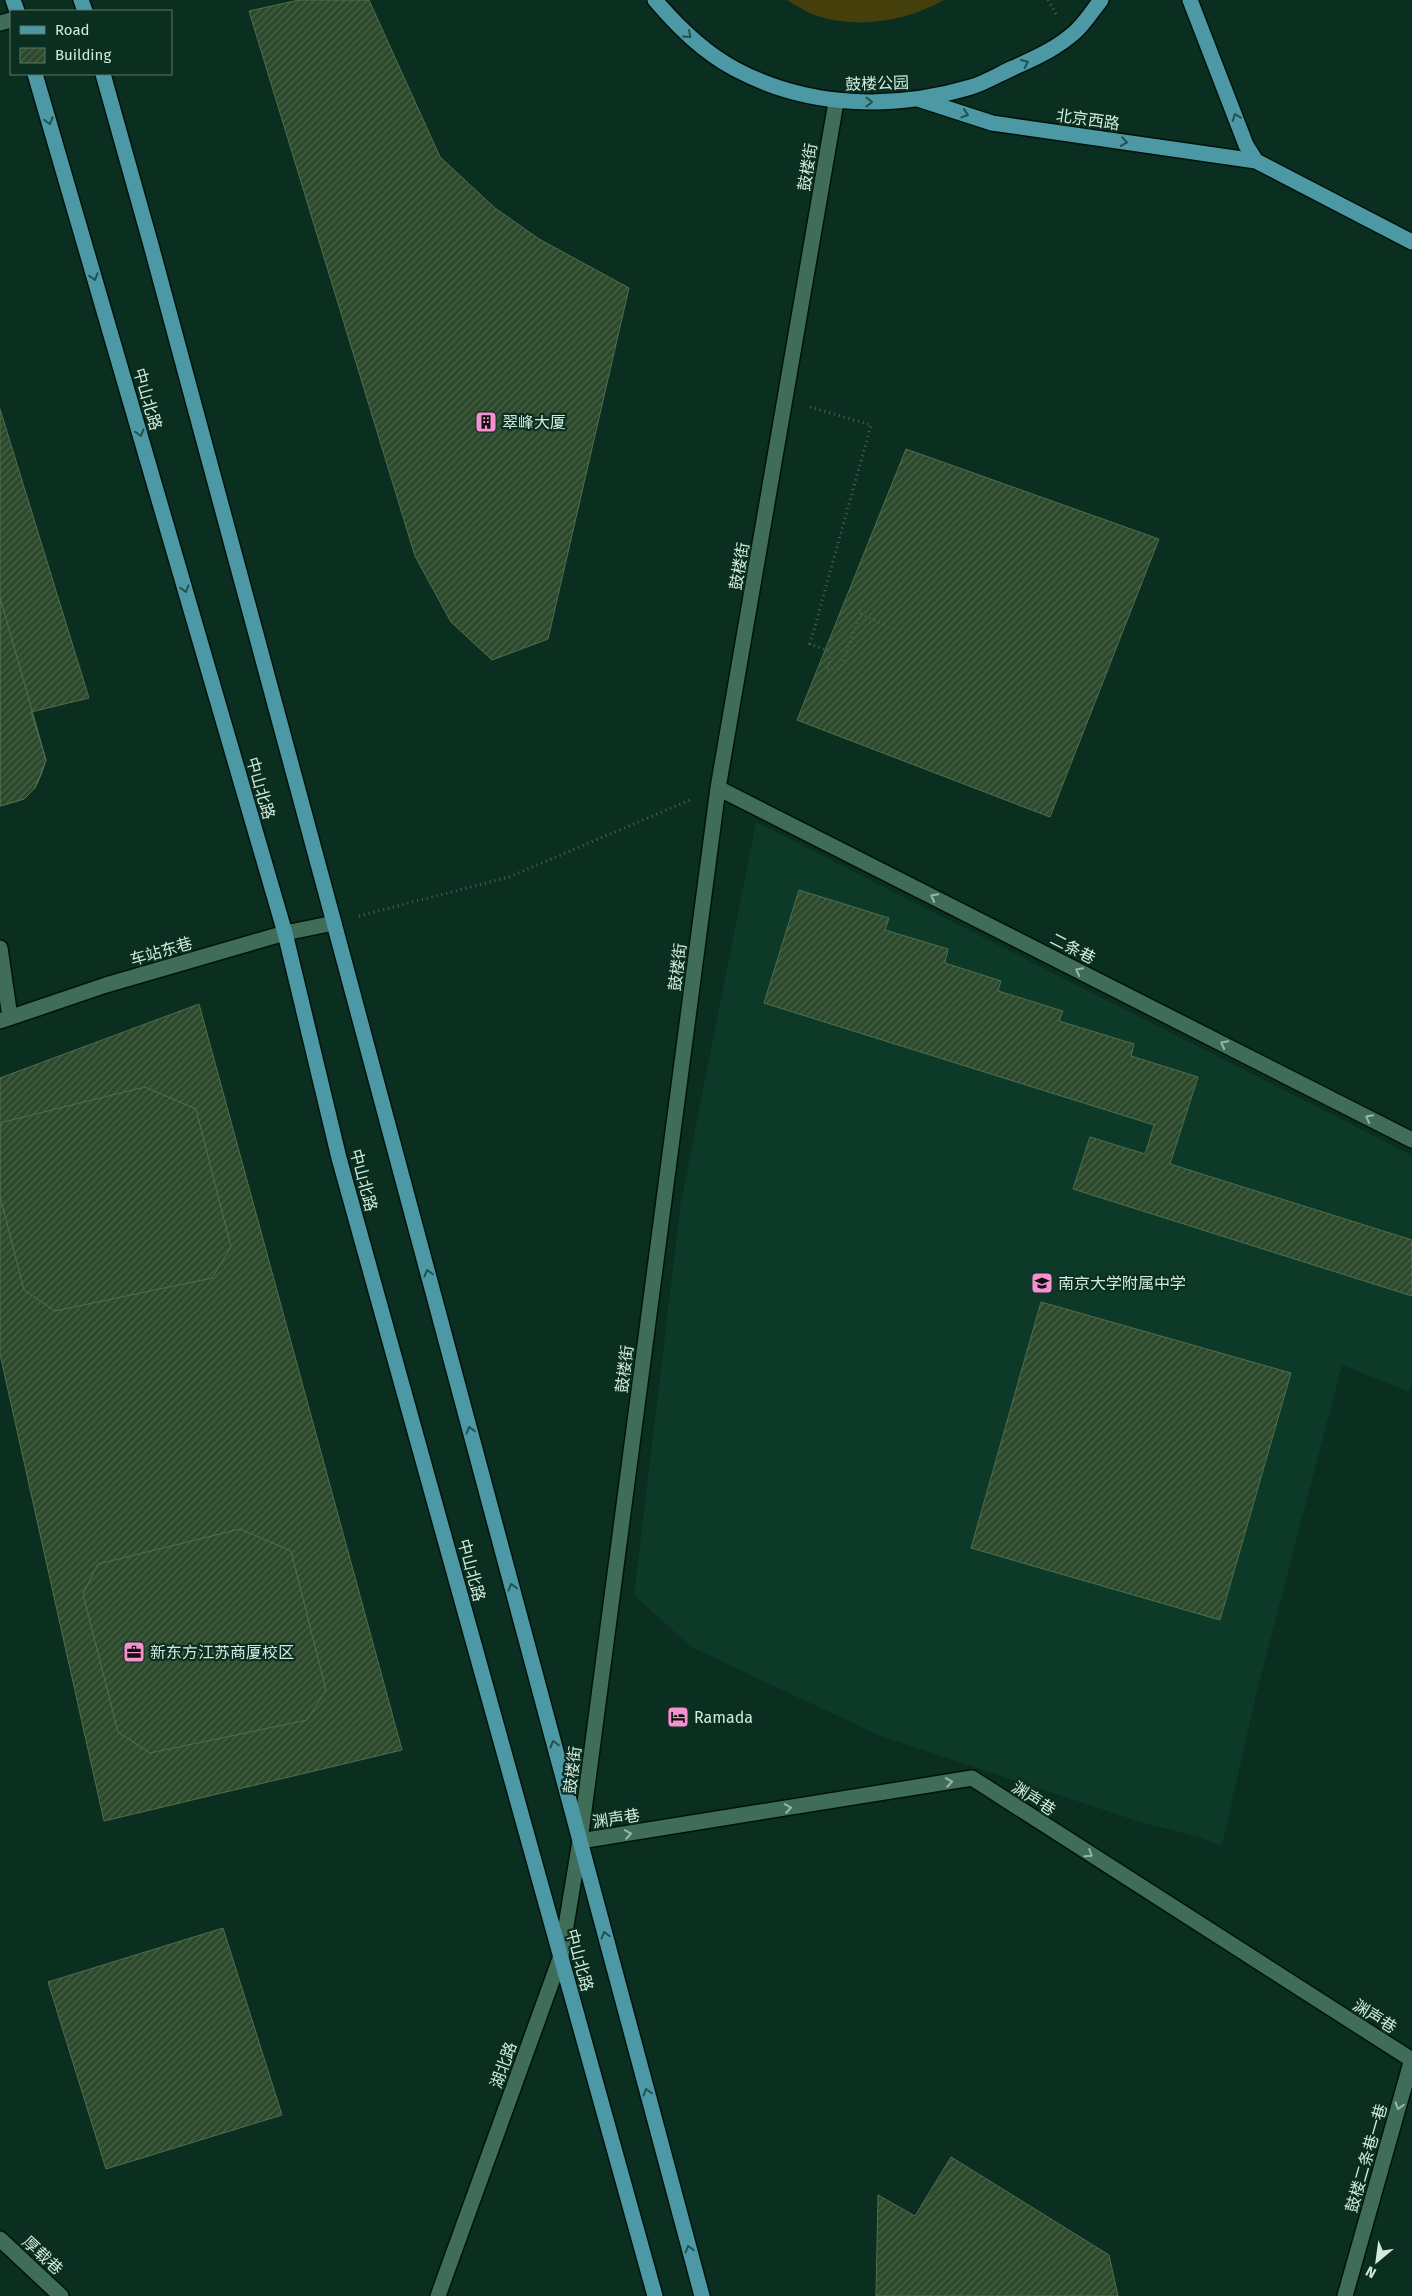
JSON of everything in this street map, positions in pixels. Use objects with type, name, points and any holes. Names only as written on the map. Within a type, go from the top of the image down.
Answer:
[{"type":"main road","name":"鼓楼公园","points":[[655,0],[677,26],[706,51],[735,70],[793,94],[836,102],[918,99],[972,87],[1050,51],[1076,31],[1101,0]]},
{"type":"main road","points":[[1190,0],[1246,145],[1256,161]]},
{"type":"main road","name":"中山北路","points":[[35,75],[285,933],[339,1158],[655,2296]]},
{"type":"main road","name":"中山北路","points":[[102,75],[151,244],[702,2296]]},
{"type":"main road","name":"北京西路","points":[[918,99],[992,123],[1256,161],[1412,242]]},
{"type":"street","name":"鼓楼街","points":[[580,1841],[718,788],[836,102]]},
{"type":"street","name":"二条巷","points":[[718,788],[1412,1140]]},
{"type":"street","name":"车站东巷","points":[[5,1019],[106,985],[285,933],[334,923]]},
{"type":"street","points":[[0,948],[5,1019]]},
{"type":"street","name":"渊声巷","points":[[580,1841],[972,1778],[1412,2059]]},
{"type":"street","name":"湖北路","points":[[438,2296],[561,1956],[580,1841]]},
{"type":"street","name":"鼓楼二条巷一巷","points":[[1345,2296],[1412,2059]]},
{"type":"street","name":"厚载巷","points":[[0,2239],[61,2296]]},
{"type":"path","points":[[786,400],[871,425],[810,644],[832,652],[826,670],[840,668],[861,614],[893,629]]},
{"type":"path","points":[[334,923],[509,877],[718,788]]},
{"type":"shaded area","points":[[787,0],[944,0],[916,13],[900,17],[868,22],[852,22],[836,21],[817,16]]},
{"type":"shaded area","name":"南京大学附属中学","points":[[756,822],[1412,1155],[1412,1385],[1409,1392],[1342,1365],[1257,1691],[1222,1846],[1204,1839],[1137,1821],[878,1735],[691,1647],[634,1595],[681,1201]]},
{"type":"building","name":"翠峰大厦","points":[[299,0],[369,0],[440,157],[495,208],[539,239],[629,288],[548,639],[492,660],[451,622],[415,556],[249,11]]},
{"type":"building","points":[[0,409],[89,698],[31,712],[46,760],[35,788],[24,799],[0,806]]},
{"type":"building","points":[[906,449],[1159,539],[1050,817],[797,720]]},
{"type":"building","points":[[0,597],[46,760],[35,788],[24,799],[0,806]]},
{"type":"building","points":[[799,890],[889,918],[885,930],[948,949],[945,963],[1001,981],[998,991],[1063,1011],[1059,1021],[1134,1044],[1131,1056],[1198,1077],[1170,1164],[1412,1240],[1412,1296],[1073,1189],[1090,1137],[1145,1154],[1154,1125],[764,1003]]},
{"type":"building","points":[[199,1004],[402,1750],[104,1821],[0,1354],[0,1078]]},
{"type":"building","points":[[145,1087],[196,1109],[231,1247],[212,1278],[55,1311],[24,1290],[0,1196],[0,1128],[3,1122]]},
{"type":"building","points":[[1041,1302],[1291,1373],[1220,1620],[971,1548]]},
{"type":"building","points":[[240,1529],[291,1551],[326,1690],[307,1720],[150,1753],[118,1732],[83,1594],[98,1564]]},
{"type":"building","points":[[223,1928],[282,2115],[106,2169],[48,1982]]},
{"type":"building","points":[[951,2157],[1109,2255],[1118,2296],[876,2296],[878,2195],[915,2216]]},
{"type":"place","name":"翠峰大厦","points":[[486,422]]},
{"type":"place","name":"南京大学附属中学","points":[[1042,1283]]},
{"type":"place","name":"新东方江苏商厦校区","points":[[134,1652]]},
{"type":"place","name":"Ramada","points":[[678,1717]]}]
